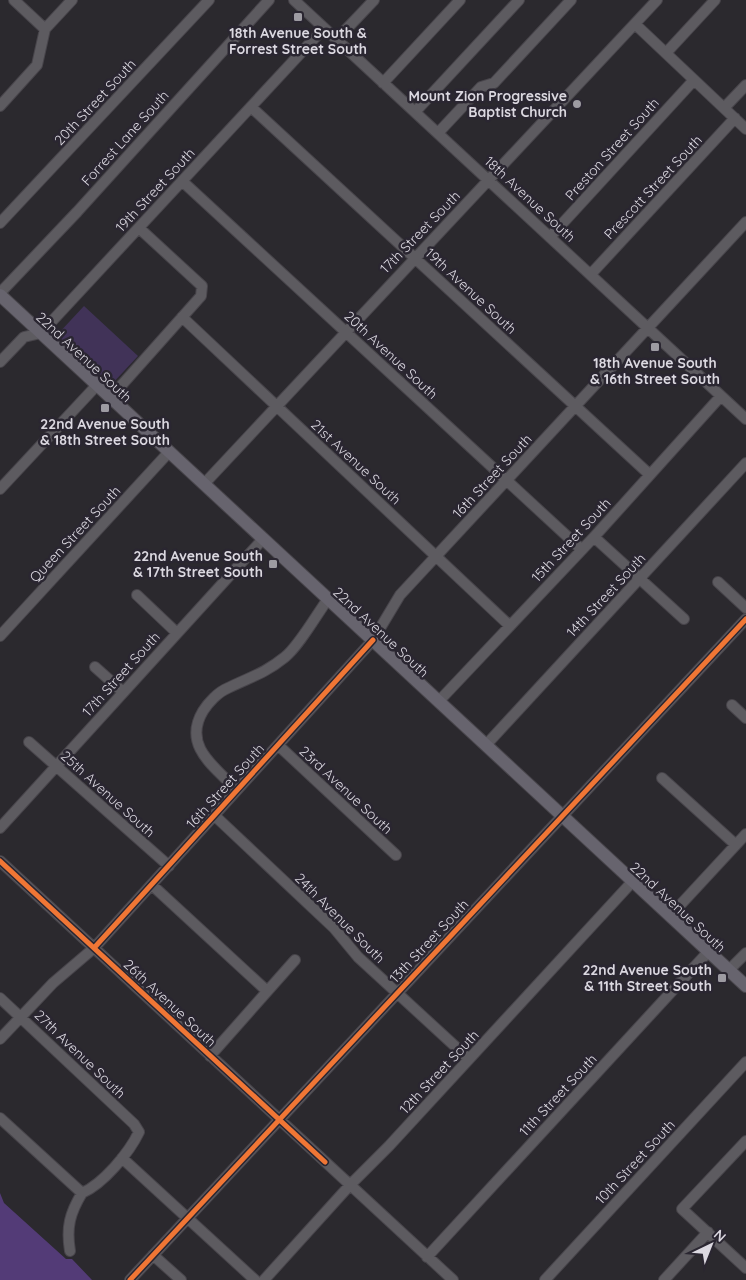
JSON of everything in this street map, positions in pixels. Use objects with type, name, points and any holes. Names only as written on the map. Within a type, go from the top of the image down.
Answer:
[{"type":"main road","name":"22nd Avenue South","points":[[0,294],[746,986]]},
{"type":"street","points":[[14,0],[45,29]]},
{"type":"street","points":[[0,106],[37,65],[45,29],[72,0]]},
{"type":"street","name":"20th Street South","points":[[0,223],[210,0]]},
{"type":"street","name":"Forrest Lane South","points":[[0,294],[269,0]]},
{"type":"street","name":"18th Avenue South","points":[[294,0],[746,418]]},
{"type":"street","points":[[337,39],[374,0]]},
{"type":"street","points":[[384,82],[460,0]]},
{"type":"street","points":[[415,112],[519,0]]},
{"type":"street","points":[[438,133],[482,87],[494,83],[571,0]]},
{"type":"street","name":"17th Street South","points":[[204,484],[414,257],[489,180],[657,0]]},
{"type":"street","points":[[666,53],[715,0]]},
{"type":"street","points":[[635,24],[746,129]]},
{"type":"street","name":"19th Street South","points":[[0,362],[24,336],[41,333],[324,28]]},
{"type":"street","name":"Preston Street South","points":[[550,236],[694,80]]},
{"type":"street","points":[[724,108],[746,85]]},
{"type":"street","name":"19th Avenue South","points":[[251,107],[649,474]]},
{"type":"street","name":"Prescott Street South","points":[[591,274],[735,118]]},
{"type":"street","name":"20th Avenue South","points":[[182,181],[581,549]]},
{"type":"street","name":"16th Street South","points":[[0,1039],[52,983],[94,948],[373,640],[400,595],[746,222]]},
{"type":"street","points":[[111,397],[201,296],[202,286],[139,228]]},
{"type":"street","name":"21st Avenue South","points":[[182,317],[510,626]]},
{"type":"street","points":[[0,489],[97,385]]},
{"type":"street","name":"15th Street South","points":[[439,701],[594,536],[721,396]]},
{"type":"street","name":"Queen Street South","points":[[0,636],[169,452]]},
{"type":"street","name":"14th Street South","points":[[486,745],[746,463]]},
{"type":"street","points":[[594,536],[684,618]]},
{"type":"street","name":"17th Street South","points":[[0,828],[263,539]]},
{"type":"street","points":[[718,582],[746,608]]},
{"type":"street","points":[[136,595],[177,633]]},
{"type":"street","points":[[238,790],[207,759],[196,742],[197,722],[207,705],[226,688],[258,676],[287,656],[328,599]]},
{"type":"street","name":"13th Street South","points":[[130,1280],[396,992],[746,619]]},
{"type":"street","points":[[95,667],[123,692]]},
{"type":"street","points":[[732,705],[746,718]]},
{"type":"street","name":"25th Avenue South","points":[[29,742],[168,866]]},
{"type":"street","name":"23rd Avenue South","points":[[278,746],[396,855]]},
{"type":"street","points":[[662,778],[736,845]]},
{"type":"street","name":"24th Avenue South","points":[[214,816],[334,928],[358,957],[469,1059]]},
{"type":"street","points":[[670,916],[746,834]]},
{"type":"street","name":"26th Avenue South","points":[[0,861],[453,1280]]},
{"type":"street","name":"12th Street South","points":[[264,1280],[633,881]]},
{"type":"street","points":[[152,884],[267,991]]},
{"type":"street","name":"11th Street South","points":[[427,1257],[709,951]]},
{"type":"street","points":[[729,970],[746,953]]},
{"type":"street","points":[[210,1056],[295,960]]},
{"type":"street","name":"27th Avenue South","points":[[0,998],[21,1016],[139,1132],[122,1158]]},
{"type":"street","name":"10th Street South","points":[[544,1280],[746,1062]]},
{"type":"street","points":[[0,1118],[82,1193]]},
{"type":"street","points":[[746,1141],[682,1209],[746,1268]]},
{"type":"street","points":[[70,1250],[68,1226],[71,1212],[82,1193],[90,1189],[122,1158],[255,1280]]},
{"type":"street","points":[[664,1280],[708,1232]]},
{"type":"street","points":[[154,1255],[180,1280]]},
{"type":"shaded area","points":[[84,306],[138,356],[111,385],[57,335]]},
{"type":"shaded area","points":[[0,1193],[4,1203],[66,1259],[72,1259],[92,1280],[0,1280]]},
{"type":"cycle path","points":[[130,1280],[746,619]]},
{"type":"cycle path","points":[[94,948],[373,640]]},
{"type":"cycle path","points":[[0,861],[325,1162]]},
{"type":"place","name":"18th Avenue South & Forrest Street South","points":[[298,17]]},
{"type":"place","name":"Mount Zion Progressive Baptist Church","points":[[577,104]]},
{"type":"place","name":"18th Avenue South & 16th Street South","points":[[655,347]]},
{"type":"place","name":"22nd Avenue South & 18th Street South","points":[[105,408]]},
{"type":"place","name":"22nd Avenue South & 17th Street South","points":[[273,564]]},
{"type":"place","name":"22nd Avenue South & 11th Street South","points":[[722,978]]}]
